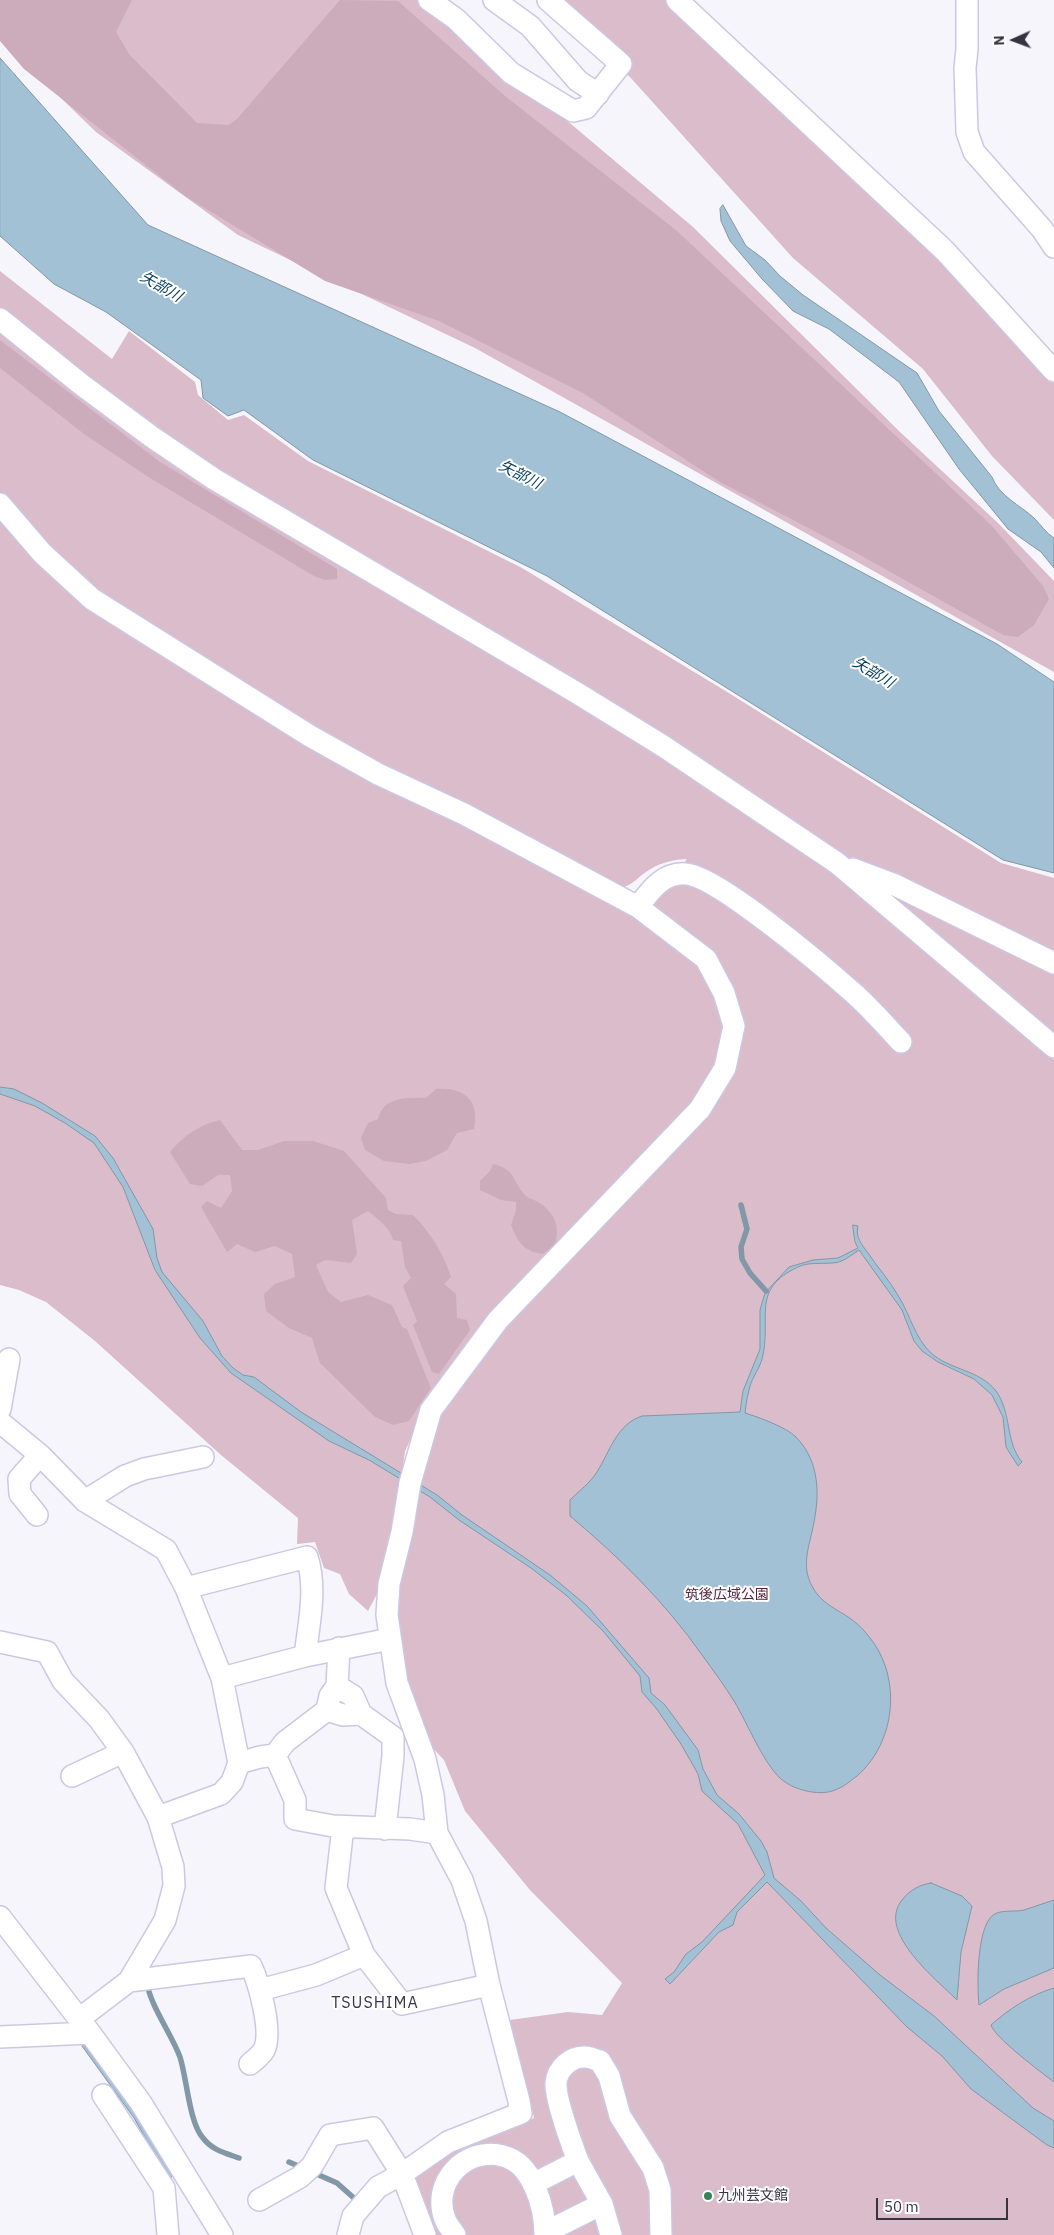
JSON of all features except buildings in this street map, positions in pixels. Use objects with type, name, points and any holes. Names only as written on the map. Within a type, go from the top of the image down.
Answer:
[{"type":"street","points":[[429,0],[456,19],[511,72],[573,111],[586,108],[621,64],[548,0]]},
{"type":"street","points":[[494,0],[530,26],[578,81],[598,94]]},
{"type":"street","points":[[676,0],[945,251],[1054,371]]},
{"type":"street","points":[[967,0],[965,68],[967,132],[974,152],[1042,229],[1054,247]]},
{"type":"street","points":[[0,319],[82,385],[152,437],[214,479],[577,693],[663,746],[837,863],[1054,1047]]},
{"type":"street","points":[[0,504],[42,553],[92,599],[283,720],[378,774],[464,814],[638,907],[706,959],[724,993],[734,1026],[725,1068],[700,1109],[498,1320],[431,1410],[410,1482],[402,1532],[389,1584],[387,1616],[397,1683],[425,1759],[433,1795],[437,1834],[462,1880],[471,1904],[520,2113],[448,2142],[378,2188],[353,2216],[348,2235]]},
{"type":"street","points":[[837,863],[893,884],[1054,964]]},
{"type":"street","points":[[638,907],[653,886],[669,876],[687,874],[718,887],[766,922],[851,990],[901,1042]]},
{"type":"street","points":[[0,1409],[9,1359]]},
{"type":"street","points":[[0,1422],[40,1455],[85,1501],[166,1550],[186,1588],[222,1678],[239,1764],[232,1782],[221,1794],[158,1817]]},
{"type":"street","points":[[37,1515],[20,1494],[19,1479],[40,1455]]},
{"type":"street","points":[[85,1501],[125,1476],[203,1457]]},
{"type":"street","points":[[186,1588],[307,1556],[313,1574],[311,1610],[305,1656]]},
{"type":"street","points":[[222,1678],[338,1648],[390,1639]]},
{"type":"street","points":[[0,1642],[47,1652],[63,1681],[100,1718],[123,1752],[158,1817],[173,1867],[174,1886],[165,1920],[129,1981],[84,2026],[0,2037]]},
{"type":"street","points":[[239,1764],[260,1757],[275,1755],[285,1742],[327,1710],[330,1696],[337,1686],[338,1648]]},
{"type":"street","points":[[337,1686],[353,1696],[361,1714],[393,1737],[385,1829]]},
{"type":"street","points":[[327,1710],[343,1715],[361,1714]]},
{"type":"street","points":[[72,1776],[123,1752]]},
{"type":"street","points":[[275,1755],[295,1800],[295,1819],[343,1827],[410,1829],[437,1834]]},
{"type":"street","points":[[343,1827],[336,1888],[351,1920],[364,1955],[402,2004],[489,1985]]},
{"type":"street","points":[[0,1917],[141,2103],[222,2235]]},
{"type":"street","points":[[260,1990],[316,1975],[364,1955]]},
{"type":"street","points":[[129,1981],[250,1966],[260,1990],[265,2012],[265,2045],[263,2051],[250,2064]]},
{"type":"street","points":[[611,2235],[602,2204],[578,2161],[569,2136],[556,2082],[561,2068],[571,2059],[585,2057],[600,2061],[609,2076],[620,2116],[653,2168],[660,2190],[662,2212],[661,2235]]},
{"type":"street","points":[[103,2095],[164,2188],[168,2235]]},
{"type":"street","points":[[259,2200],[300,2176],[312,2166],[330,2135],[373,2128],[402,2174],[425,2235]]},
{"type":"street","points":[[455,2235],[445,2220],[441,2197],[450,2173],[464,2161],[480,2155],[503,2156],[522,2166],[533,2184],[542,2208],[545,2232],[602,2204]]},
{"type":"street","points":[[533,2184],[578,2161]]},
{"type":"street","points":[[164,2188],[185,2177]]},
{"type":"green space","points":[[0,0],[427,0],[462,32],[693,227],[900,432],[998,523],[1054,581],[1054,672],[475,348],[238,235],[96,132],[0,39]]},
{"type":"green space","points":[[543,0],[673,0],[804,123],[1054,379],[1054,520],[992,456],[923,369],[793,258],[630,77]]},
{"type":"green space","name":"筑後広域公園","points":[[0,271],[112,359],[129,331],[195,382],[198,395],[228,420],[244,415],[308,461],[522,568],[724,690],[1001,863],[1054,878],[1054,2235],[428,2235],[411,2181],[439,2158],[534,2118],[510,2020],[568,2012],[602,2015],[622,1983],[530,1890],[465,1811],[444,1760],[428,1743],[396,1656],[399,1559],[447,1391],[728,1079],[735,993],[649,909],[687,859],[658,865],[635,881],[619,889],[674,938],[705,976],[716,997],[722,1021],[719,1059],[693,1104],[431,1397],[405,1451],[398,1504],[387,1543],[383,1612],[377,1594],[368,1611],[349,1594],[340,1574],[324,1568],[315,1542],[297,1544],[298,1518],[221,1455],[95,1341],[46,1302],[19,1290],[0,1285]]},
{"type":"shaded area","points":[[0,0],[132,0],[116,32],[129,54],[197,123],[229,125],[237,119],[340,0],[398,1],[505,96],[677,231],[991,525],[1043,586],[1049,599],[1034,625],[1018,637],[1003,635],[860,555],[720,482],[583,393],[439,321],[325,281],[185,196],[24,69],[0,41]]},
{"type":"shaded area","points":[[0,340],[160,462],[337,569],[337,579],[325,580],[314,576],[150,478],[84,434],[0,368]]},
{"type":"shaded area","points":[[436,1089],[455,1090],[468,1097],[475,1110],[474,1129],[457,1133],[447,1150],[426,1161],[409,1164],[384,1161],[365,1150],[361,1138],[368,1123],[378,1119],[385,1106],[390,1102],[404,1098],[426,1098]]},
{"type":"shaded area","points":[[220,1120],[242,1150],[258,1150],[284,1141],[313,1141],[344,1151],[386,1198],[388,1210],[396,1214],[413,1215],[436,1244],[451,1277],[444,1284],[456,1294],[457,1318],[467,1320],[470,1330],[439,1374],[432,1372],[413,1325],[417,1321],[403,1286],[411,1278],[405,1267],[401,1241],[393,1240],[389,1231],[379,1220],[368,1211],[352,1220],[357,1254],[351,1263],[325,1260],[316,1265],[328,1292],[341,1302],[368,1295],[392,1305],[402,1327],[407,1329],[431,1388],[409,1421],[393,1425],[375,1417],[320,1363],[312,1338],[289,1328],[266,1311],[264,1294],[275,1284],[295,1277],[292,1254],[275,1246],[255,1252],[237,1244],[227,1252],[201,1207],[207,1201],[221,1208],[232,1191],[230,1175],[218,1175],[202,1186],[190,1184],[170,1152],[192,1132]]},
{"type":"shaded area","points":[[493,1164],[506,1169],[526,1196],[543,1205],[552,1215],[557,1227],[554,1248],[542,1254],[530,1251],[522,1245],[511,1225],[516,1210],[516,1202],[501,1200],[480,1190],[480,1181],[490,1171]]},
{"type":"water","name":"矢部川","points":[[0,58],[148,225],[560,412],[997,644],[1054,682],[1054,873],[1003,860],[547,576],[313,460],[244,410],[228,416],[203,398],[201,380],[106,312],[54,284],[0,236]]},
{"type":"water","points":[[723,205],[746,246],[765,260],[780,276],[803,295],[917,373],[939,411],[992,477],[995,484],[1010,500],[1034,518],[1054,538],[1054,568],[1041,552],[1008,529],[959,469],[899,382],[829,329],[793,311],[762,279],[730,241],[721,221],[720,209]]},
{"type":"water","points":[[0,1087],[14,1089],[42,1103],[95,1136],[113,1158],[153,1229],[157,1258],[162,1272],[203,1321],[222,1356],[233,1368],[243,1375],[254,1377],[301,1412],[437,1495],[462,1515],[550,1575],[587,1606],[649,1678],[651,1693],[665,1705],[698,1750],[703,1769],[717,1795],[739,1814],[761,1841],[767,1852],[774,1878],[801,1901],[826,1928],[880,1975],[934,2016],[1033,2108],[1054,2121],[1054,2148],[1047,2145],[971,2089],[942,2056],[907,2027],[767,1882],[737,1912],[733,1925],[719,1932],[670,1984],[665,1979],[674,1972],[686,1954],[702,1942],[765,1875],[738,1824],[702,1791],[698,1774],[681,1744],[656,1708],[642,1692],[640,1676],[603,1631],[566,1595],[531,1568],[459,1520],[430,1497],[369,1460],[329,1441],[231,1373],[200,1338],[155,1270],[123,1187],[94,1143],[65,1123],[35,1106],[0,1094]]},
{"type":"water","points":[[853,1225],[858,1226],[857,1234],[861,1244],[895,1291],[925,1347],[939,1359],[982,1379],[996,1391],[1004,1409],[1013,1446],[1022,1462],[1018,1466],[1006,1447],[1003,1417],[992,1395],[974,1379],[938,1362],[922,1351],[914,1341],[902,1310],[859,1250],[840,1262],[802,1265],[783,1275],[774,1285],[768,1294],[766,1305],[763,1355],[750,1386],[745,1413],[772,1423],[791,1433],[804,1447],[810,1457],[816,1479],[817,1503],[806,1564],[809,1579],[815,1592],[820,1597],[854,1621],[870,1638],[880,1654],[887,1672],[890,1690],[887,1728],[880,1746],[870,1762],[857,1776],[841,1787],[823,1793],[796,1788],[778,1776],[764,1757],[730,1695],[688,1635],[640,1581],[570,1516],[570,1500],[594,1476],[615,1439],[626,1425],[633,1420],[642,1416],[740,1412],[743,1391],[760,1349],[760,1310],[765,1293],[789,1267],[813,1260],[838,1258],[858,1248],[855,1242]]},
{"type":"water","points":[[931,1883],[962,1896],[972,1906],[961,1952],[957,2000],[912,1954],[897,1926],[896,1913],[902,1900],[915,1888]]},
{"type":"water","points":[[1054,1900],[1054,1968],[1004,1989],[979,2005],[979,1954],[985,1927],[990,1918],[1000,1912],[1024,1910]]},
{"type":"water","points":[[1054,1988],[1054,2082],[1000,2038],[991,2025],[1020,2003]]},
{"type":"water","points":[[84,2045],[134,2110],[173,2176],[168,2179],[134,2118],[82,2046]]},
{"type":"waterway","points":[[741,1205],[747,1229],[741,1247],[742,1259],[750,1273],[766,1291]]},
{"type":"waterway","points":[[147,1983],[152,2001],[180,2057],[191,2111],[198,2131],[210,2145],[219,2151],[239,2158]]},
{"type":"waterway","points":[[289,2162],[303,2168]]},
{"type":"waterway","points":[[312,2172],[337,2183],[355,2199]]},
{"type":"place","name":"九州芸文館","points":[[708,2196]]},
{"type":"district","name":"TSUSHIMA","points":[[375,2003]]}]
